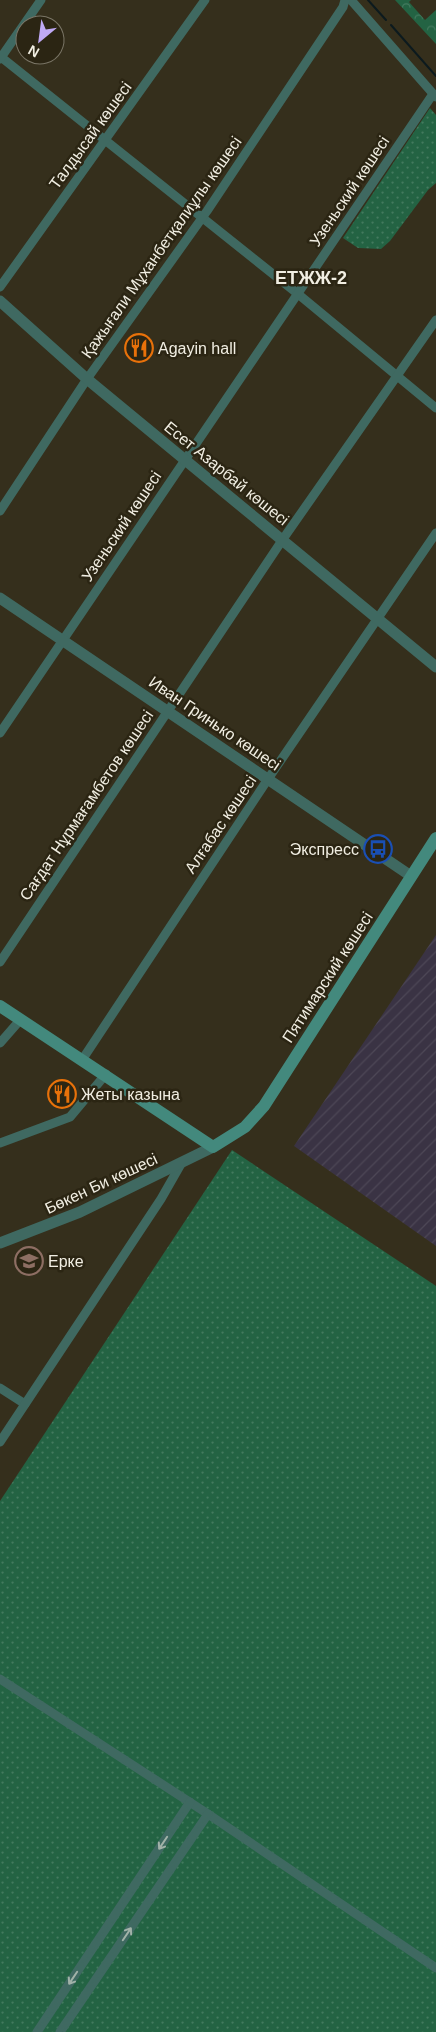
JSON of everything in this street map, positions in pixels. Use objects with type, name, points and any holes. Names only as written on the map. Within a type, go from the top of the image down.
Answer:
[{"type":"main road","name":"Пятимарский көшесі","points":[[213,1147],[241,1130],[252,1120],[269,1098],[436,838]]},
{"type":"main road","points":[[0,1006],[106,1074],[213,1147]]},
{"type":"street","points":[[41,0],[1,58],[298,294],[436,408]]},
{"type":"street","name":"Талдысай көшесі","points":[[0,287],[205,0]]},
{"type":"street","name":"Қажығали Мұханбетқалиұлы көшесі","points":[[0,510],[87,379],[202,217],[343,7],[345,0]]},
{"type":"street","points":[[351,0],[434,95]]},
{"type":"street","name":"Узеньский көшесі","points":[[0,733],[434,95]]},
{"type":"street","name":"Есет Азарбай көшесі","points":[[0,302],[87,379],[436,667]]},
{"type":"street","name":"Сағдат Нұрмағамбетов көшесі","points":[[0,962],[283,539],[436,320]]},
{"type":"street","name":"Алғабас көшесі","points":[[82,1060],[268,779],[436,533]]},
{"type":"street","name":"Иван Гринько көшесі","points":[[0,598],[411,876]]},
{"type":"street","points":[[0,1044],[21,1020]]},
{"type":"street","points":[[0,1144],[70,1116],[106,1074]]},
{"type":"street","name":"Бөкен Би көшесі","points":[[0,1243],[80,1212],[213,1147]]},
{"type":"street","points":[[0,1442],[161,1199],[181,1164]]},
{"type":"street","points":[[0,1388],[25,1404]]},
{"type":"street","points":[[0,1679],[190,1802],[436,1968]]},
{"type":"street","points":[[37,2032],[190,1802]]},
{"type":"street","points":[[60,2032],[208,1814]]},
{"type":"shaded area","points":[[436,935],[436,1246],[294,1146]]},
{"type":"green space","points":[[395,0],[411,0],[409,2],[425,20],[436,10],[436,44]]},
{"type":"green space","points":[[430,108],[436,115],[436,183],[428,190],[390,241],[381,249],[358,248],[343,238]]},
{"type":"green space","points":[[232,1150],[436,1286],[436,2032],[0,2032],[0,1501]]},
{"type":"waterway","points":[[368,0],[386,20]]},
{"type":"waterway","points":[[391,25],[436,76]]},
{"type":"place","name":"Agayin hall","points":[[139,348]]},
{"type":"place","name":"Экспресс","points":[[378,849]]},
{"type":"place","name":"Жеты казына","points":[[62,1094]]},
{"type":"place","name":"Ерке","points":[[29,1261]]},
{"type":"district","name":"ЕТЖЖ-2","points":[[311,278]]}]
